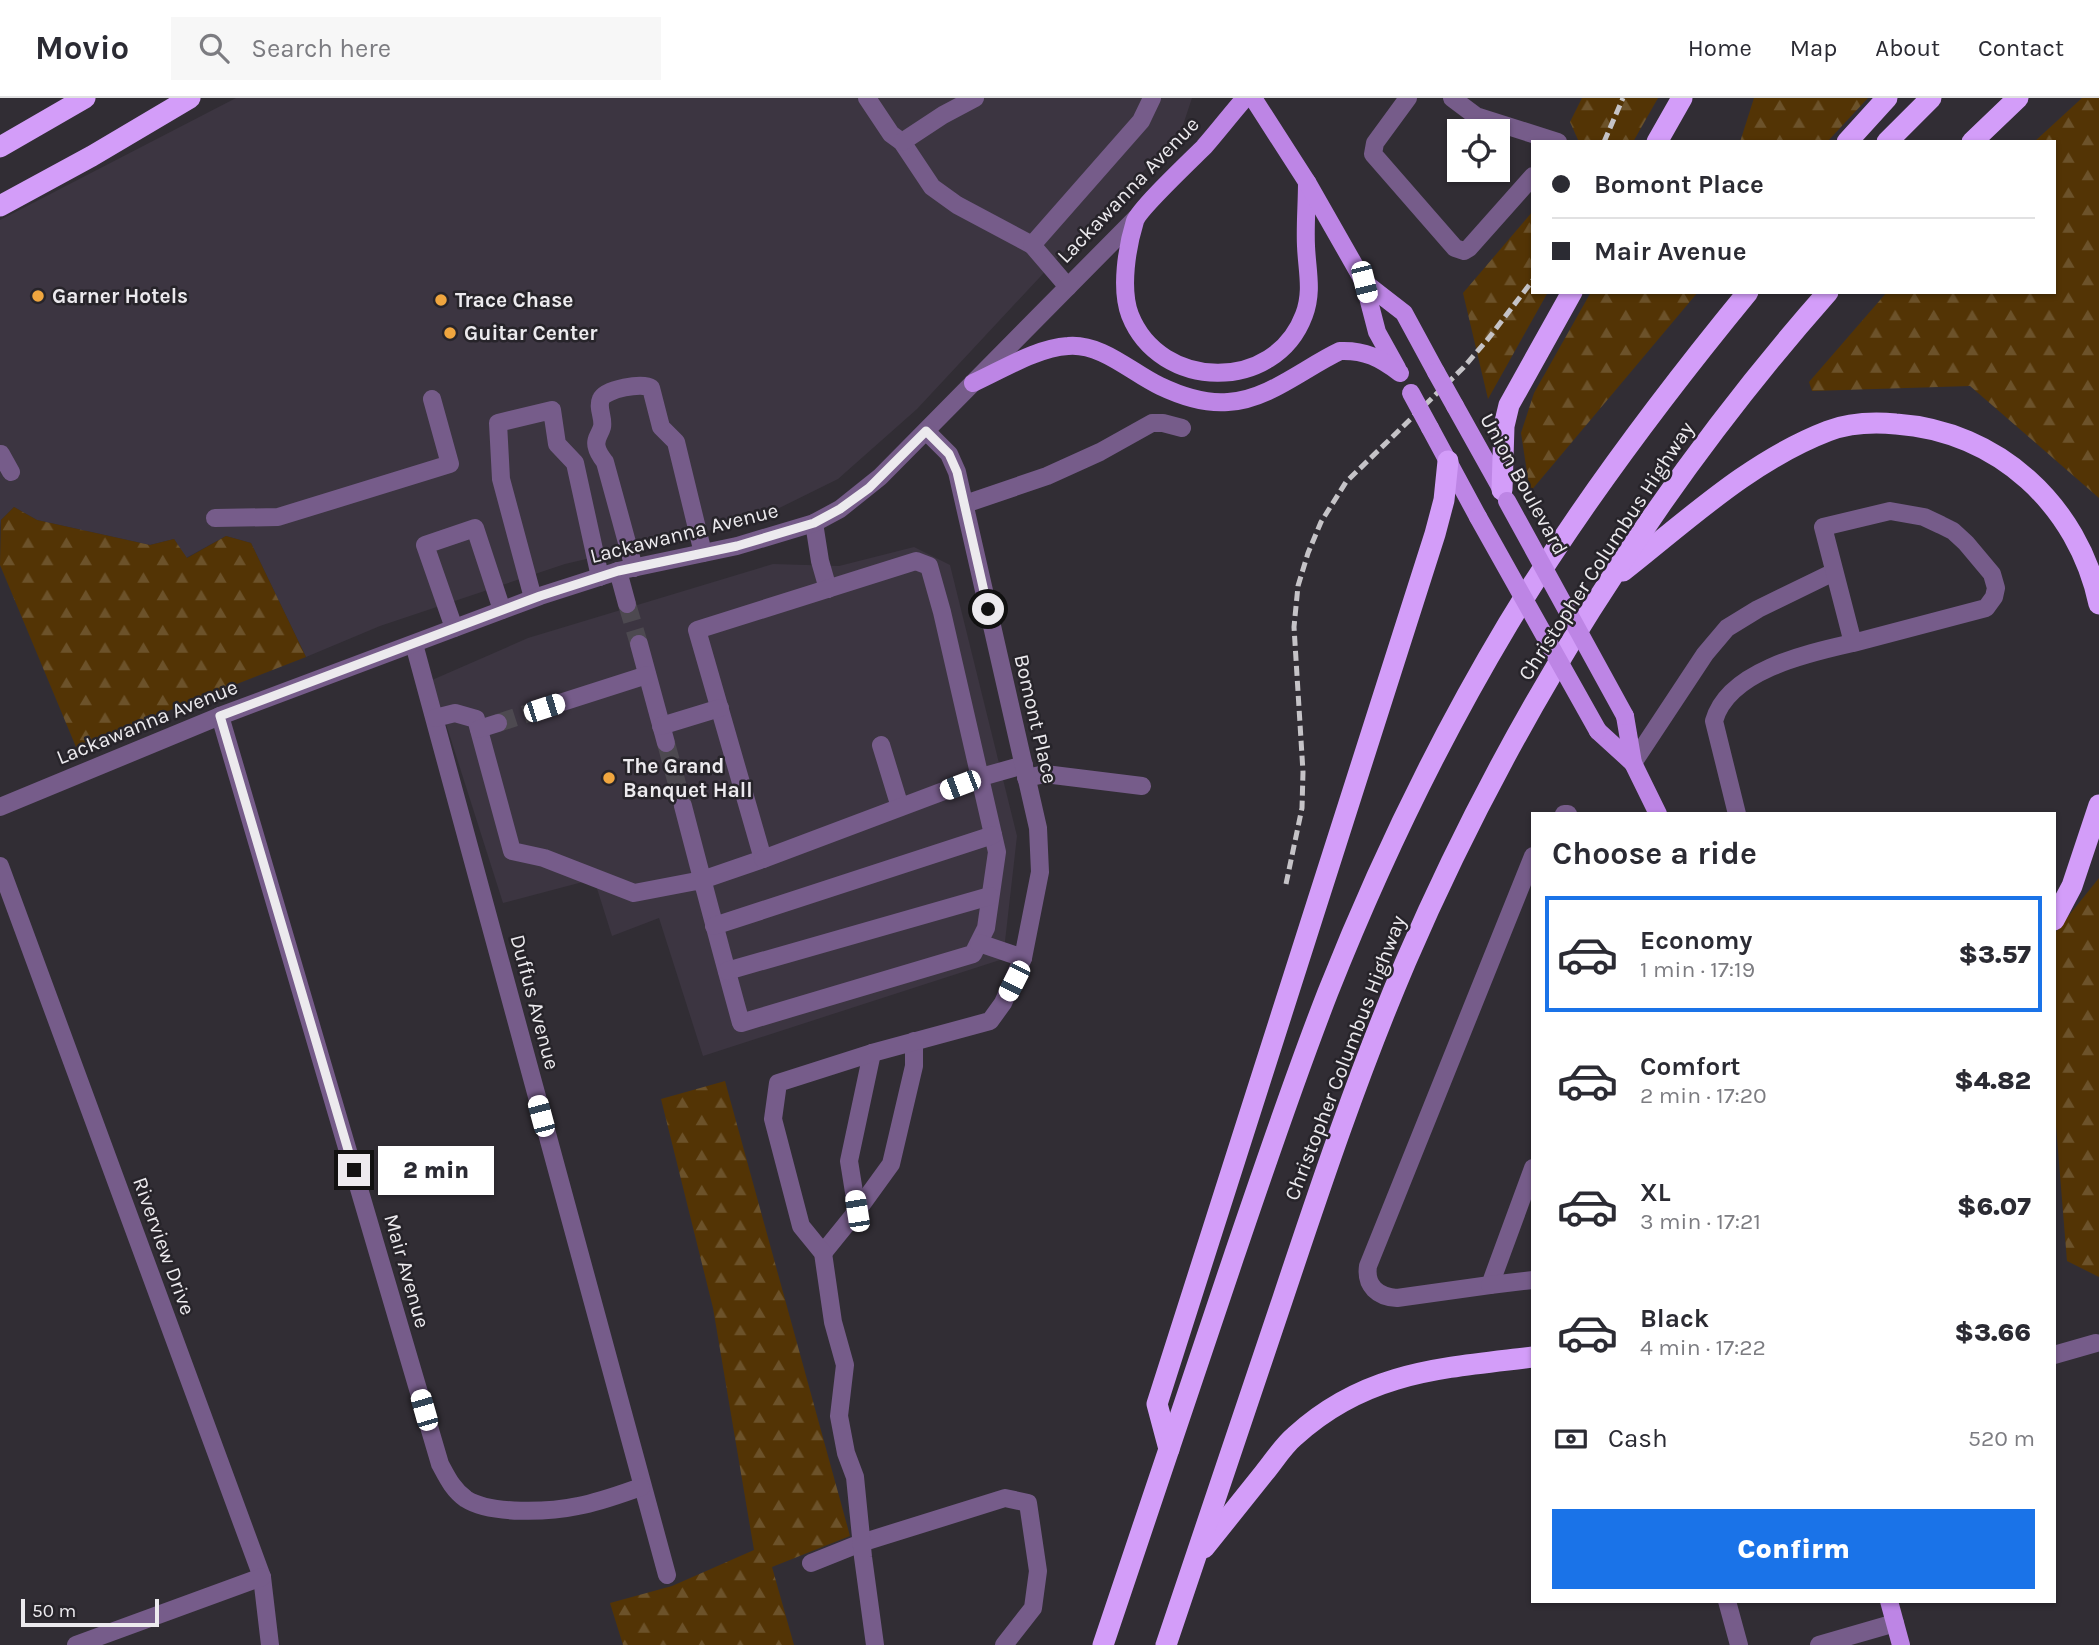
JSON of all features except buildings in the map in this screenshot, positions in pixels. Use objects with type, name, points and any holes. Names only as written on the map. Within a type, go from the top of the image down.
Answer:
[{"type":"highway","points":[[0,147],[85,98]]},
{"type":"highway","points":[[0,206],[190,98]]},
{"type":"highway","points":[[1658,140],[1682,98]]},
{"type":"highway","points":[[1849,140],[1887,98]]},
{"type":"highway","points":[[1888,140],[1931,98]]},
{"type":"highway","points":[[1974,140],[2018,98]]},
{"type":"highway","points":[[1505,496],[1504,426],[1509,405],[1571,294]]},
{"type":"highway","name":"Christopher Columbus Highway","points":[[1103,1645],[1305,1052],[1356,926],[1418,792],[1507,626],[1560,542],[1659,404],[1746,294]]},
{"type":"highway","name":"Christopher Columbus Highway","points":[[1166,1645],[1334,1149],[1380,1023],[1448,869],[1493,778],[1542,691],[1609,582],[1710,436],[1793,331],[1826,294]]},
{"type":"highway","points":[[1609,582],[1736,481],[1780,452],[1832,430],[1858,424],[1885,423],[1923,427],[1960,437],[2005,460],[2026,477],[2045,495],[2077,541],[2099,604]]},
{"type":"highway","points":[[1169,1449],[1157,1404],[1435,534],[1444,500],[1448,461]]},
{"type":"highway","points":[[2056,916],[2077,874],[2099,805]]},
{"type":"highway","points":[[1196,1558],[1292,1437],[1340,1403],[1387,1381],[1421,1371],[1531,1357]]},
{"type":"main road","name":"Lackawanna Avenue","points":[[1136,218],[1245,98]]},
{"type":"main road","name":"Union Boulevard","points":[[1253,98],[1307,182],[1364,282],[1377,332],[1598,731],[1633,763]]},
{"type":"main road","points":[[1136,218],[1125,287],[1130,316],[1141,335],[1156,352],[1183,369],[1210,374],[1246,370],[1266,361],[1284,346],[1304,315],[1310,288],[1306,247],[1307,182]]},
{"type":"main road","name":"Union Boulevard","points":[[1364,282],[1404,313],[1625,716],[1633,763],[1657,812]]},
{"type":"main road","points":[[973,383],[1042,352],[1067,346],[1086,347],[1100,352],[1160,386],[1205,402],[1230,402],[1254,397],[1340,351],[1373,355],[1400,373]]},
{"type":"main road","points":[[1890,1603],[1901,1645]]},
{"type":"street","points":[[867,98],[891,134],[902,142],[932,187],[957,205],[1032,245],[1068,287]]},
{"type":"street","points":[[902,142],[975,98]]},
{"type":"street","points":[[1032,245],[1141,121],[1152,98]]},
{"type":"street","points":[[1408,98],[1375,143],[1373,154],[1455,248],[1464,251],[1469,248],[1531,178]]},
{"type":"street","points":[[1452,98],[1476,116],[1552,140]]},
{"type":"street","name":"Lackawanna Avenue","points":[[0,807],[220,716],[533,598],[626,569],[737,546],[814,523],[840,509],[869,488],[1136,218]]},
{"type":"street","points":[[627,604],[626,569],[605,462],[597,449],[596,438],[602,429],[600,403],[607,392],[642,384],[651,388],[661,427],[676,442],[703,553]]},
{"type":"street","points":[[215,518],[278,517],[450,464],[432,399]]},
{"type":"street","points":[[533,598],[501,479],[498,423],[552,410],[557,444],[575,463],[600,577]]},
{"type":"street","points":[[964,504],[1046,476],[1100,452],[1152,423],[1182,428]]},
{"type":"street","name":"Bomont Place","points":[[914,1041],[990,1021],[1003,1003],[1023,958],[1040,872],[1038,828],[957,472],[949,454],[926,431]]},
{"type":"street","points":[[1,454],[10,472]]},
{"type":"street","points":[[1737,812],[1714,721],[1719,708],[1736,690],[1769,668],[1803,655],[1853,643],[1986,608],[1994,597],[1996,588],[1992,574],[1953,531],[1924,517],[1889,510],[1823,527],[1853,643]]},
{"type":"street","points":[[814,523],[828,589]]},
{"type":"street","points":[[454,628],[425,545],[475,528],[502,610]]},
{"type":"street","points":[[683,806],[741,1023],[973,954],[986,928],[997,852],[929,566],[916,561],[696,630],[763,859]]},
{"type":"street","points":[[1633,763],[1705,654],[1727,628],[1758,609],[1835,572]]},
{"type":"street","name":"Duffus Avenue","points":[[414,644],[667,1575]]},
{"type":"street","points":[[639,644],[664,734],[720,708]]},
{"type":"street","points":[[544,708],[647,675]]},
{"type":"street","points":[[435,718],[455,713],[475,719],[512,851],[544,858],[634,893],[702,880],[981,777],[1025,772],[1142,786]]},
{"type":"street","name":"Mair Avenue","points":[[220,716],[436,1451],[449,1480],[467,1500],[506,1510],[581,1506],[641,1487]]},
{"type":"street","points":[[478,729],[498,723]]},
{"type":"street","points":[[881,746],[900,807]]},
{"type":"street","points":[[714,926],[993,835]]},
{"type":"street","points":[[1531,861],[1367,1273],[1374,1290],[1390,1297],[1531,1280]]},
{"type":"street","name":"Riverview Drive","points":[[0,866],[262,1577],[270,1645]]},
{"type":"street","points":[[727,971],[990,896]]},
{"type":"street","points":[[979,943],[1023,958]]},
{"type":"street","points":[[823,1253],[891,1164],[914,1066],[914,1041],[778,1083],[773,1119],[801,1226],[823,1253],[834,1322],[845,1365],[839,1416],[846,1453],[855,1477],[875,1645]]},
{"type":"street","points":[[857,1211],[849,1161],[872,1053]]},
{"type":"street","points":[[1490,1285],[1531,1173]]},
{"type":"street","points":[[2056,1354],[2096,1343]]},
{"type":"street","points":[[811,1563],[861,1543],[1005,1498],[1028,1503],[1038,1571],[1033,1608],[1004,1645]]},
{"type":"street","points":[[76,1645],[262,1577]]},
{"type":"street","points":[[1728,1603],[1739,1645]]},
{"type":"street","points":[[1819,1645],[1895,1623]]},
{"type":"shaded area","points":[[236,98],[1192,98],[1180,134],[1067,248],[917,409],[838,479],[757,519],[565,564],[380,626],[306,657],[251,543],[226,536],[186,558],[174,539],[150,545],[37,520],[14,507],[1,520],[0,528],[0,220]]},
{"type":"shaded area","points":[[914,547],[950,565],[1017,836],[1003,959],[703,1056],[659,918],[612,936],[594,879],[503,903],[432,680],[528,638],[773,564],[839,566]]},
{"type":"green space","points":[[1582,98],[1658,98],[1634,140],[1578,140],[1570,122]]},
{"type":"green space","points":[[1754,98],[1868,98],[1829,140],[1741,140]]},
{"type":"green space","points":[[2082,98],[2099,98],[2099,498],[1970,386],[1812,391],[1809,382],[1885,294],[2056,294],[2056,140],[2036,140]]},
{"type":"green space","points":[[1531,213],[1531,294],[1547,294],[1488,399],[1463,293]]},
{"type":"green space","points":[[1590,294],[1696,294],[1530,492],[1521,433],[1534,393]]},
{"type":"green space","points":[[14,507],[37,520],[150,545],[174,539],[187,558],[226,536],[251,543],[306,657],[76,747],[0,565],[1,520]]},
{"type":"green space","points":[[2099,878],[2099,1277],[2067,1261],[2056,1126],[2056,932]]},
{"type":"green space","points":[[725,1081],[850,1536],[772,1567],[794,1645],[623,1645],[610,1603],[672,1586],[754,1550],[713,1308],[661,1099]]},
{"type":"tunnel","points":[[627,604],[639,644]]},
{"type":"tunnel","points":[[498,723],[544,708]]},
{"type":"tunnel","points":[[666,743],[683,806]]},
{"type":"railway","points":[[1605,140],[1623,98]]},
{"type":"railway","points":[[1286,884],[1302,808],[1303,772],[1294,627],[1298,586],[1308,553],[1321,522],[1346,482],[1463,368],[1531,283]]},
{"type":"place","name":"Garner Hotels","points":[[38,296]]},
{"type":"place","name":"Trace Chase","points":[[441,300]]},
{"type":"place","name":"Guitar Center","points":[[450,333]]},
{"type":"place","name":"The Grand Banquet Hall","points":[[609,778]]},
{"type":"route","points":[[354,1170],[220,716],[540,596],[618,571],[737,546],[814,523],[840,509],[869,488],[926,431],[949,454],[957,472],[988,609]]}]
